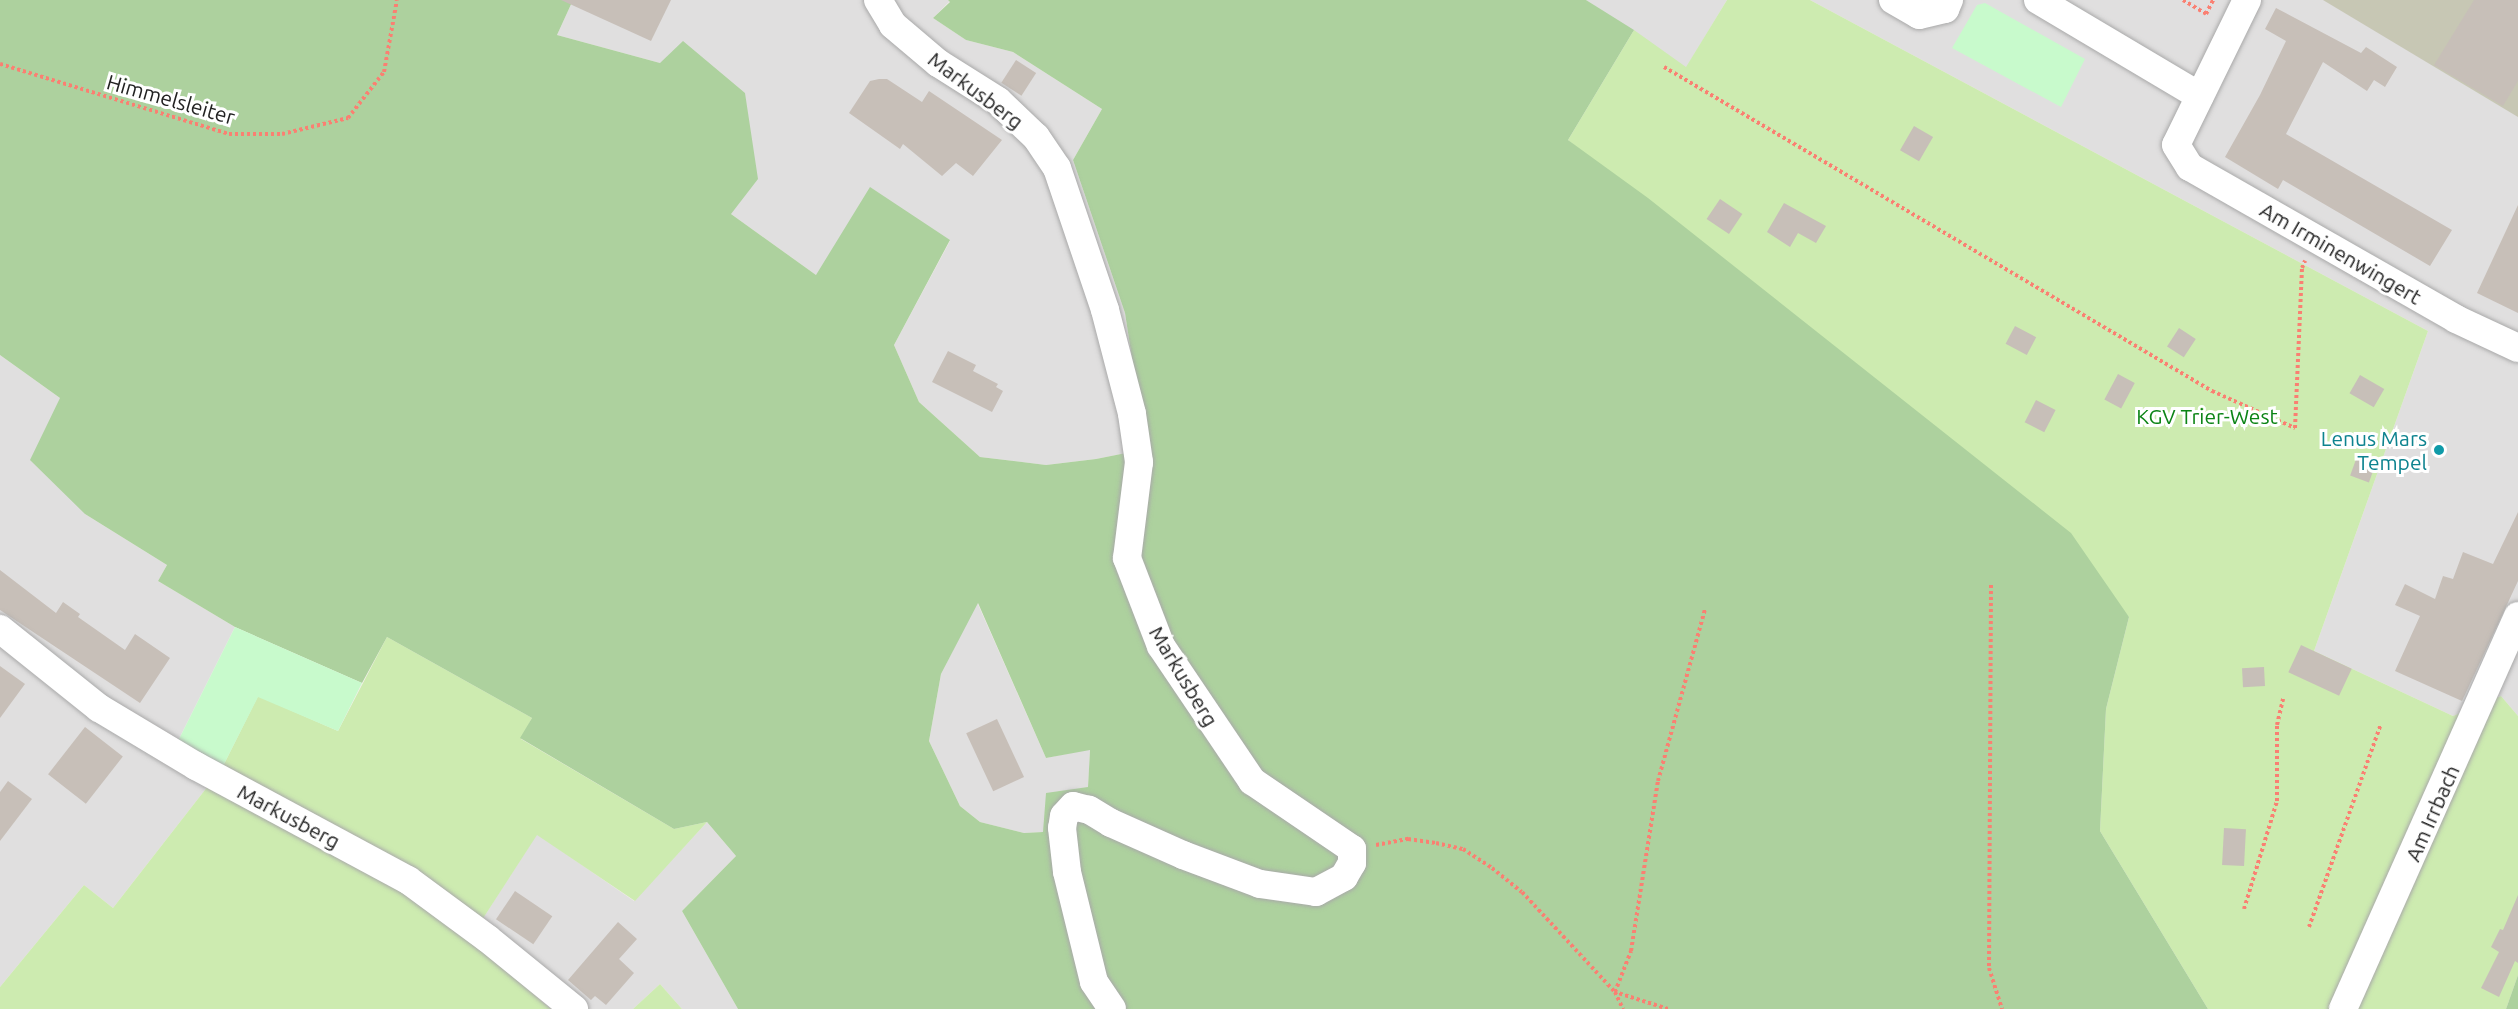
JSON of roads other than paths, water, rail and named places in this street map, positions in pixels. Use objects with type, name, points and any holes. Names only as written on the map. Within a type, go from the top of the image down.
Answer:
[{"type":"street","name":"Markusberg","points":[[878,0],[893,25],[938,63],[998,101],[1036,137],[1057,168],[1105,310],[1132,414],[1139,462],[1127,558],[1161,646],[1252,781],[1352,849],[1352,863],[1344,877],[1316,892],[1260,884],[1183,855],[1111,823],[1089,810],[1073,806],[1064,816],[1062,828],[1067,872],[1094,982],[1112,1009]]},
{"type":"street","points":[[1893,0],[1919,15],[1945,9],[1949,0]]},
{"type":"street","points":[[2038,0],[2200,96],[2247,0]]},
{"type":"street","name":"Am Irminenwingert","points":[[2200,96],[2176,145],[2190,167],[2456,319],[2518,348]]},
{"type":"street","name":"Am Irrbach","points":[[2343,1009],[2518,616]]},
{"type":"street","name":"Markusberg","points":[[0,629],[99,708],[196,766],[408,880],[488,939],[574,1009]]},
{"type":"place","name":"Lenus Mars Tempel","points":[[2439,450]]},
{"type":"park label","name":"KGV Trier-West","points":[[2207,416]]}]
